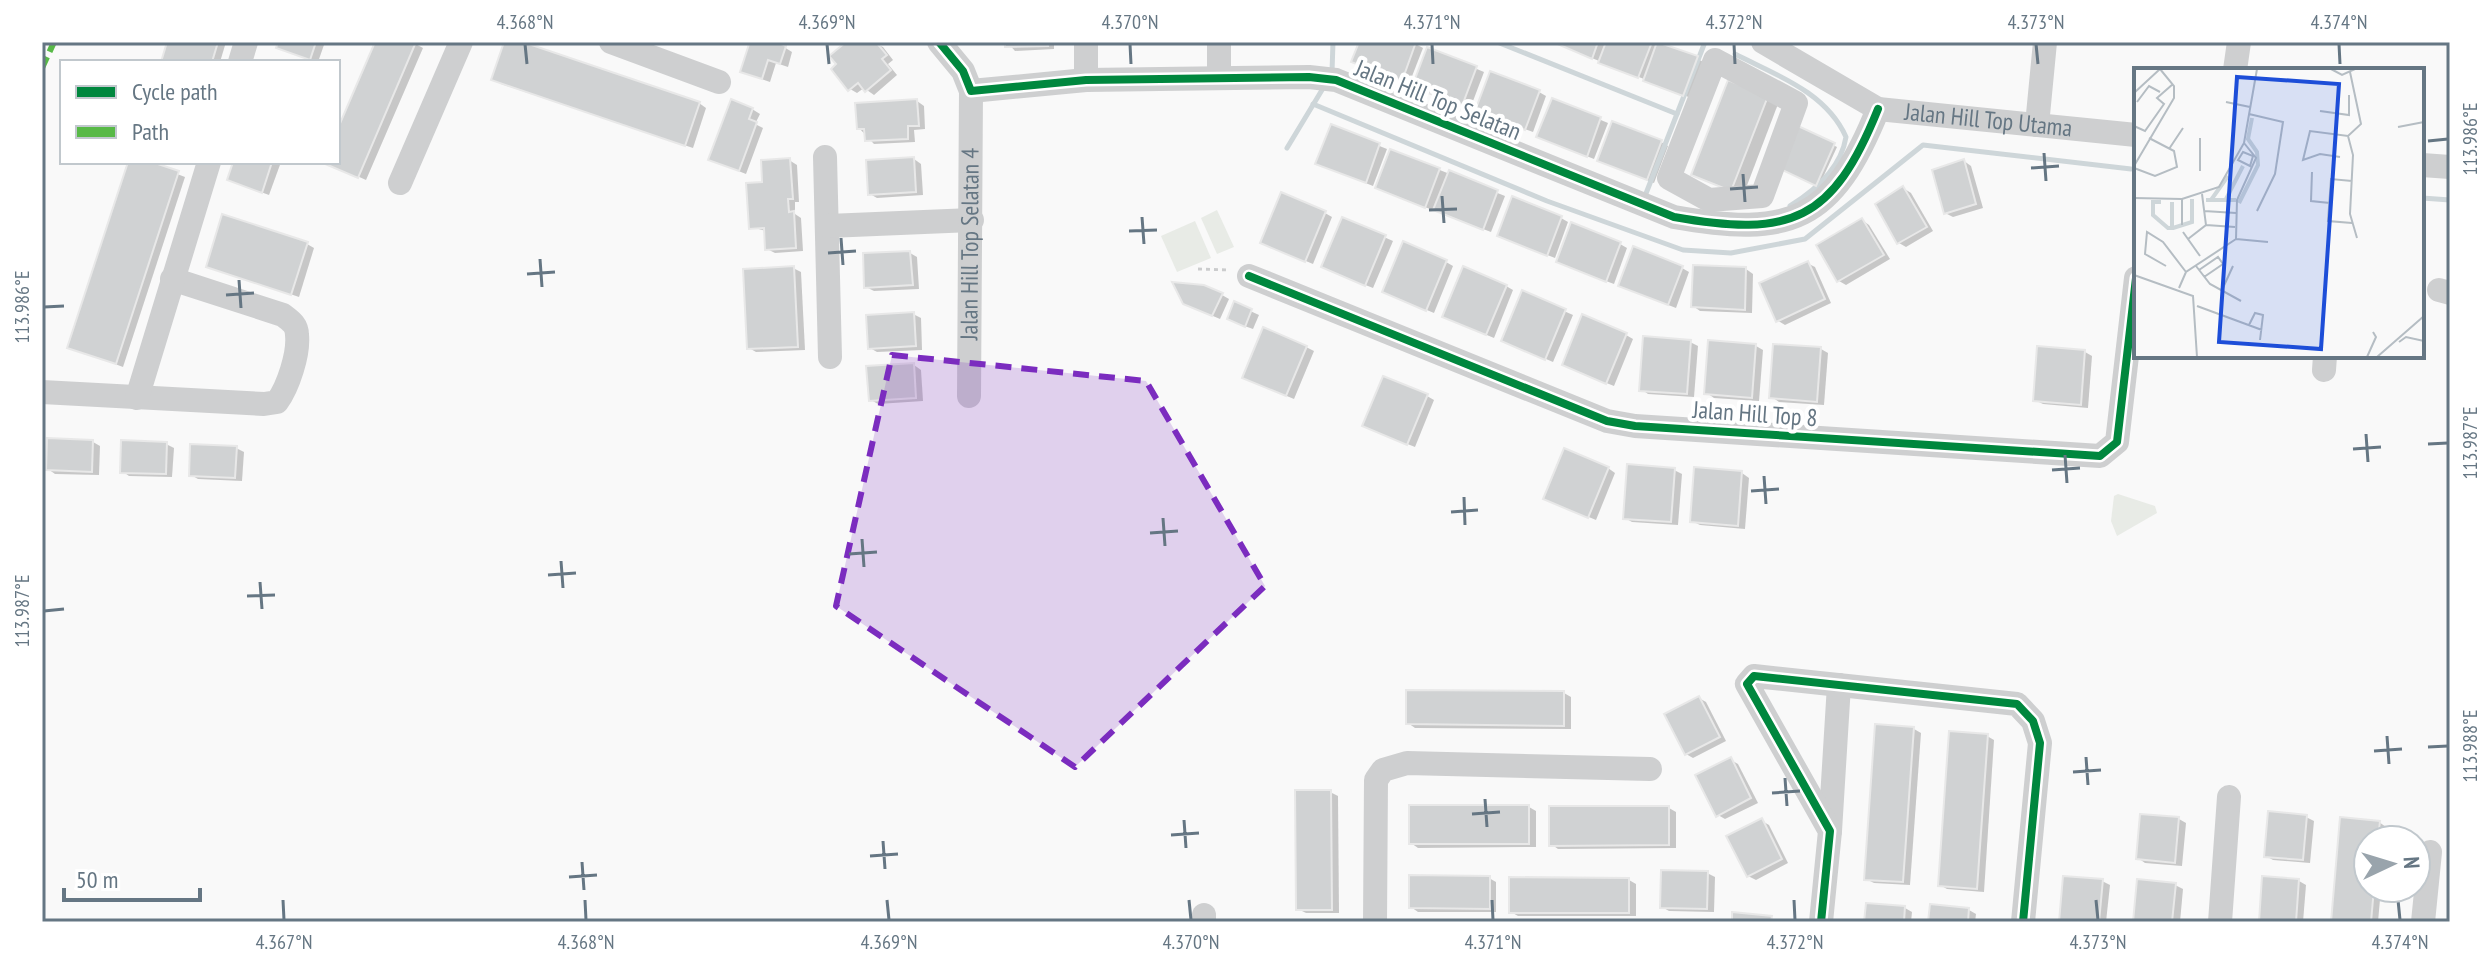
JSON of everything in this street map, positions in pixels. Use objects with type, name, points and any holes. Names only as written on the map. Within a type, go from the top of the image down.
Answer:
[{"type":"street","points":[[400,183],[461,42]]},
{"type":"street","points":[[611,42],[719,82]]},
{"type":"street","points":[[939,42],[963,71],[971,91]]},
{"type":"street","points":[[1086,42],[1086,80]]},
{"type":"street","points":[[1219,42],[1219,77]]},
{"type":"street","name":"Jalan Hill Top Utama","points":[[1763,42],[1878,109],[2134,135]]},
{"type":"street","points":[[2037,125],[2045,42]]},
{"type":"street","points":[[2235,68],[2239,42]]},
{"type":"street","points":[[1762,196],[1709,200],[1669,178],[1720,51],[1796,103],[1762,196],[1771,223]]},
{"type":"street","name":"Jalan Hill Top Selatan","points":[[971,91],[1086,80],[1219,77],[1336,80],[1674,217],[1720,225],[1771,223],[1797,218],[1816,207],[1842,182],[1863,146],[1878,109]]},
{"type":"street","name":"Jalan Hill Top Selatan 4","points":[[969,396],[971,91]]},
{"type":"street","points":[[825,157],[830,357]]},
{"type":"street","points":[[137,398],[208,164]]},
{"type":"street","points":[[2424,165],[2450,167]]},
{"type":"street","points":[[828,226],[972,220]]},
{"type":"street","name":"Jalan Hill Top 8","points":[[1249,276],[1607,421],[1635,426],[2100,456],[2117,442],[2134,295]]},
{"type":"street","points":[[42,392],[264,404],[277,402],[285,392],[298,337],[294,324],[283,315],[172,279]]},
{"type":"street","points":[[1830,831],[1747,684],[1754,676],[2017,704],[2033,721],[2040,743],[2023,922]]},
{"type":"street","points":[[1821,922],[1839,685]]},
{"type":"street","points":[[1375,922],[1376,780],[1383,770],[1407,763],[1650,769]]},
{"type":"street","points":[[2220,922],[2229,797]]},
{"type":"path","points":[[1198,269],[1224,269],[1249,276]]},
{"type":"highlighted area","points":[[892,355],[1146,381],[1265,586],[1075,767],[836,606]]},
{"type":"shaded area","points":[[1217,210],[1234,247],[1217,254],[1201,218]]},
{"type":"shaded area","points":[[1195,221],[1211,258],[1177,272],[1161,236]]},
{"type":"shaded area","points":[[2118,494],[2155,506],[2157,513],[2117,536],[2111,521],[2114,496]]},
{"type":"building","points":[[167,42],[218,42],[213,60],[162,60]]},
{"type":"building","points":[[278,42],[316,42],[310,60],[276,48]]},
{"type":"building","points":[[375,42],[416,42],[358,178],[325,164],[340,164],[340,123]]},
{"type":"building","points":[[504,42],[523,42],[700,102],[685,146],[491,80]]},
{"type":"building","points":[[744,42],[777,42],[786,46],[780,64],[768,60],[762,79],[740,72],[749,44]]},
{"type":"building","points":[[846,42],[876,42],[887,55],[882,59],[891,70],[865,92],[858,83],[848,91],[831,69],[836,64],[829,56]]},
{"type":"building","points":[[1005,42],[1047,42],[1048,46],[1005,47]]},
{"type":"building","points":[[1359,42],[1416,42],[1402,81],[1351,62]]},
{"type":"building","points":[[1553,42],[1598,42],[1592,59]]},
{"type":"building","points":[[1606,42],[1652,42],[1638,78],[1598,63]]},
{"type":"building","points":[[1657,42],[1698,56],[1683,96],[1643,81]]},
{"type":"building","points":[[1427,47],[1477,66],[1462,106],[1412,87]]},
{"type":"building","points":[[1490,71],[1540,90],[1525,130],[1475,111]]},
{"type":"building","points":[[1728,80],[1768,96],[1731,191],[1691,175]]},
{"type":"building","points":[[1552,98],[1601,117],[1587,157],[1536,137]]},
{"type":"building","points":[[731,99],[753,108],[749,119],[757,122],[739,171],[708,160]]},
{"type":"building","points":[[917,99],[919,126],[908,126],[908,139],[865,141],[864,129],[857,129],[855,103]]},
{"type":"building","points":[[1612,121],[1662,140],[1647,180],[1597,161]]},
{"type":"building","points":[[1331,124],[1380,143],[1366,183],[1315,164]]},
{"type":"building","points":[[1798,126],[1835,143],[1816,186],[1778,168]]},
{"type":"building","points":[[1390,149],[1440,168],[1425,208],[1375,188]]},
{"type":"building","points":[[914,157],[916,192],[868,195],[866,160]]},
{"type":"building","points":[[790,158],[793,199],[788,199],[789,212],[794,211],[796,248],[765,250],[764,228],[749,229],[746,183],[762,182],[761,160]]},
{"type":"building","points":[[1964,159],[1976,204],[1944,214],[1932,170]]},
{"type":"building","points":[[127,164],[158,164],[179,171],[116,364],[67,348]]},
{"type":"building","points":[[232,164],[271,164],[262,193],[227,180]]},
{"type":"building","points":[[1449,170],[1498,190],[1483,230],[1433,210]]},
{"type":"building","points":[[1903,186],[1927,227],[1897,244],[1875,204]]},
{"type":"building","points":[[1281,192],[1326,211],[1305,262],[1260,243]]},
{"type":"building","points":[[1512,196],[1562,216],[1547,256],[1497,236]]},
{"type":"building","points":[[222,214],[308,242],[291,295],[206,267]]},
{"type":"building","points":[[1342,217],[1386,235],[1365,286],[1321,267]]},
{"type":"building","points":[[1862,218],[1884,255],[1837,282],[1816,245]]},
{"type":"building","points":[[1571,222],[1621,242],[1606,282],[1556,262]]},
{"type":"building","points":[[1403,241],[1447,260],[1426,311],[1382,292]]},
{"type":"building","points":[[1633,246],[1683,266],[1668,305],[1618,286]]},
{"type":"building","points":[[910,251],[913,285],[864,288],[863,253]]},
{"type":"building","points":[[1808,261],[1825,299],[1776,322],[1759,283]]},
{"type":"building","points":[[1693,265],[1746,267],[1745,310],[1691,307]]},
{"type":"building","points":[[794,266],[798,347],[747,349],[743,269]]},
{"type":"building","points":[[1463,266],[1507,285],[1486,335],[1442,317]]},
{"type":"building","points":[[1172,282],[1204,285],[1223,293],[1212,316],[1183,304]]},
{"type":"building","points":[[1522,290],[1566,309],[1545,360],[1501,341]]},
{"type":"building","points":[[1234,301],[1252,309],[1245,327],[1227,319]]},
{"type":"building","points":[[914,312],[916,346],[868,349],[866,315]]},
{"type":"building","points":[[1582,314],[1627,333],[1606,384],[1562,365]]},
{"type":"building","points":[[1263,327],[1307,346],[1286,396],[1242,378]]},
{"type":"building","points":[[1643,336],[1691,340],[1687,394],[1639,391]]},
{"type":"building","points":[[1708,340],[1756,344],[1752,398],[1704,394]]},
{"type":"building","points":[[1773,344],[1821,347],[1817,402],[1769,398]]},
{"type":"building","points":[[2037,346],[2085,350],[2081,405],[2033,401]]},
{"type":"building","points":[[914,363],[916,398],[869,401],[866,366]]},
{"type":"building","points":[[1383,376],[1428,394],[1407,445],[1362,426]]},
{"type":"building","points":[[47,438],[93,440],[92,472],[46,470]]},
{"type":"building","points":[[121,440],[167,442],[166,474],[120,473]]},
{"type":"building","points":[[190,444],[237,446],[235,478],[189,476]]},
{"type":"building","points":[[1564,448],[1609,467],[1588,518],[1543,499]]},
{"type":"building","points":[[1627,464],[1675,468],[1671,522],[1623,519]]},
{"type":"building","points":[[1694,467],[1742,471],[1738,526],[1690,522]]},
{"type":"building","points":[[1406,690],[1564,691],[1564,726],[1406,724]]},
{"type":"building","points":[[1699,696],[1720,737],[1685,755],[1664,714]]},
{"type":"building","points":[[1875,724],[1914,727],[1903,882],[1864,880]]},
{"type":"building","points":[[1949,731],[1988,734],[1977,889],[1938,886]]},
{"type":"building","points":[[1731,757],[1751,798],[1716,817],[1695,775]]},
{"type":"building","points":[[1295,790],[1331,790],[1332,910],[1296,910]]},
{"type":"building","points":[[1409,805],[1529,805],[1529,844],[1409,844]]},
{"type":"building","points":[[1549,806],[1669,806],[1669,845],[1549,846]]},
{"type":"building","points":[[2268,811],[2307,815],[2303,860],[2264,857]]},
{"type":"building","points":[[2140,814],[2179,817],[2175,863],[2136,859]]},
{"type":"building","points":[[2340,817],[2380,821],[2380,824],[2352,824],[2352,904],[2373,904],[2371,922],[2331,922]]},
{"type":"building","points":[[1762,818],[1782,859],[1747,877],[1726,836]]},
{"type":"building","points":[[1661,870],[1708,871],[1707,909],[1660,908]]},
{"type":"building","points":[[1409,875],[1490,876],[1490,909],[1409,908]]},
{"type":"building","points":[[2063,876],[2103,879],[2099,922],[2059,922]]},
{"type":"building","points":[[2262,876],[2299,879],[2296,922],[2259,922]]},
{"type":"building","points":[[1509,877],[1629,878],[1629,913],[1509,913]]},
{"type":"building","points":[[2137,879],[2176,883],[2172,922],[2133,922]]},
{"type":"building","points":[[1866,903],[1905,906],[1904,922],[1864,922]]},
{"type":"building","points":[[1930,904],[1969,908],[1968,922],[1928,922]]},
{"type":"building","points":[[1732,912],[1772,916],[1771,922],[1732,922]]},
{"type":"waterway","points":[[1332,72],[1333,42]]},
{"type":"waterway","points":[[1497,42],[1677,114]]},
{"type":"waterway","points":[[1645,196],[1705,42]]},
{"type":"waterway","points":[[1735,54],[1813,96],[1837,121],[1846,137],[1839,159],[1826,177],[1790,206]]},
{"type":"waterway","points":[[1287,148],[1325,85]]},
{"type":"waterway","points":[[1313,104],[1547,201],[1683,250],[1731,253],[1805,239],[1923,145],[2131,169]]},
{"type":"waterway","points":[[2424,198],[2450,200]]},
{"type":"marked path","points":[[42,68],[54,42]]},
{"type":"cycle path","points":[[939,42],[963,71],[971,91],[1086,80],[1309,77],[1336,80],[1674,217],[1715,223],[1749,225],[1778,222],[1803,213],[1825,198],[1844,176],[1878,109]]},
{"type":"cycle path","points":[[1249,276],[1607,421],[1635,426],[2100,456],[2117,442],[2134,295]]},
{"type":"cycle path","points":[[1821,922],[1830,831],[1747,684],[1754,676],[2017,704],[2033,721],[2040,743],[2023,922]]}]
